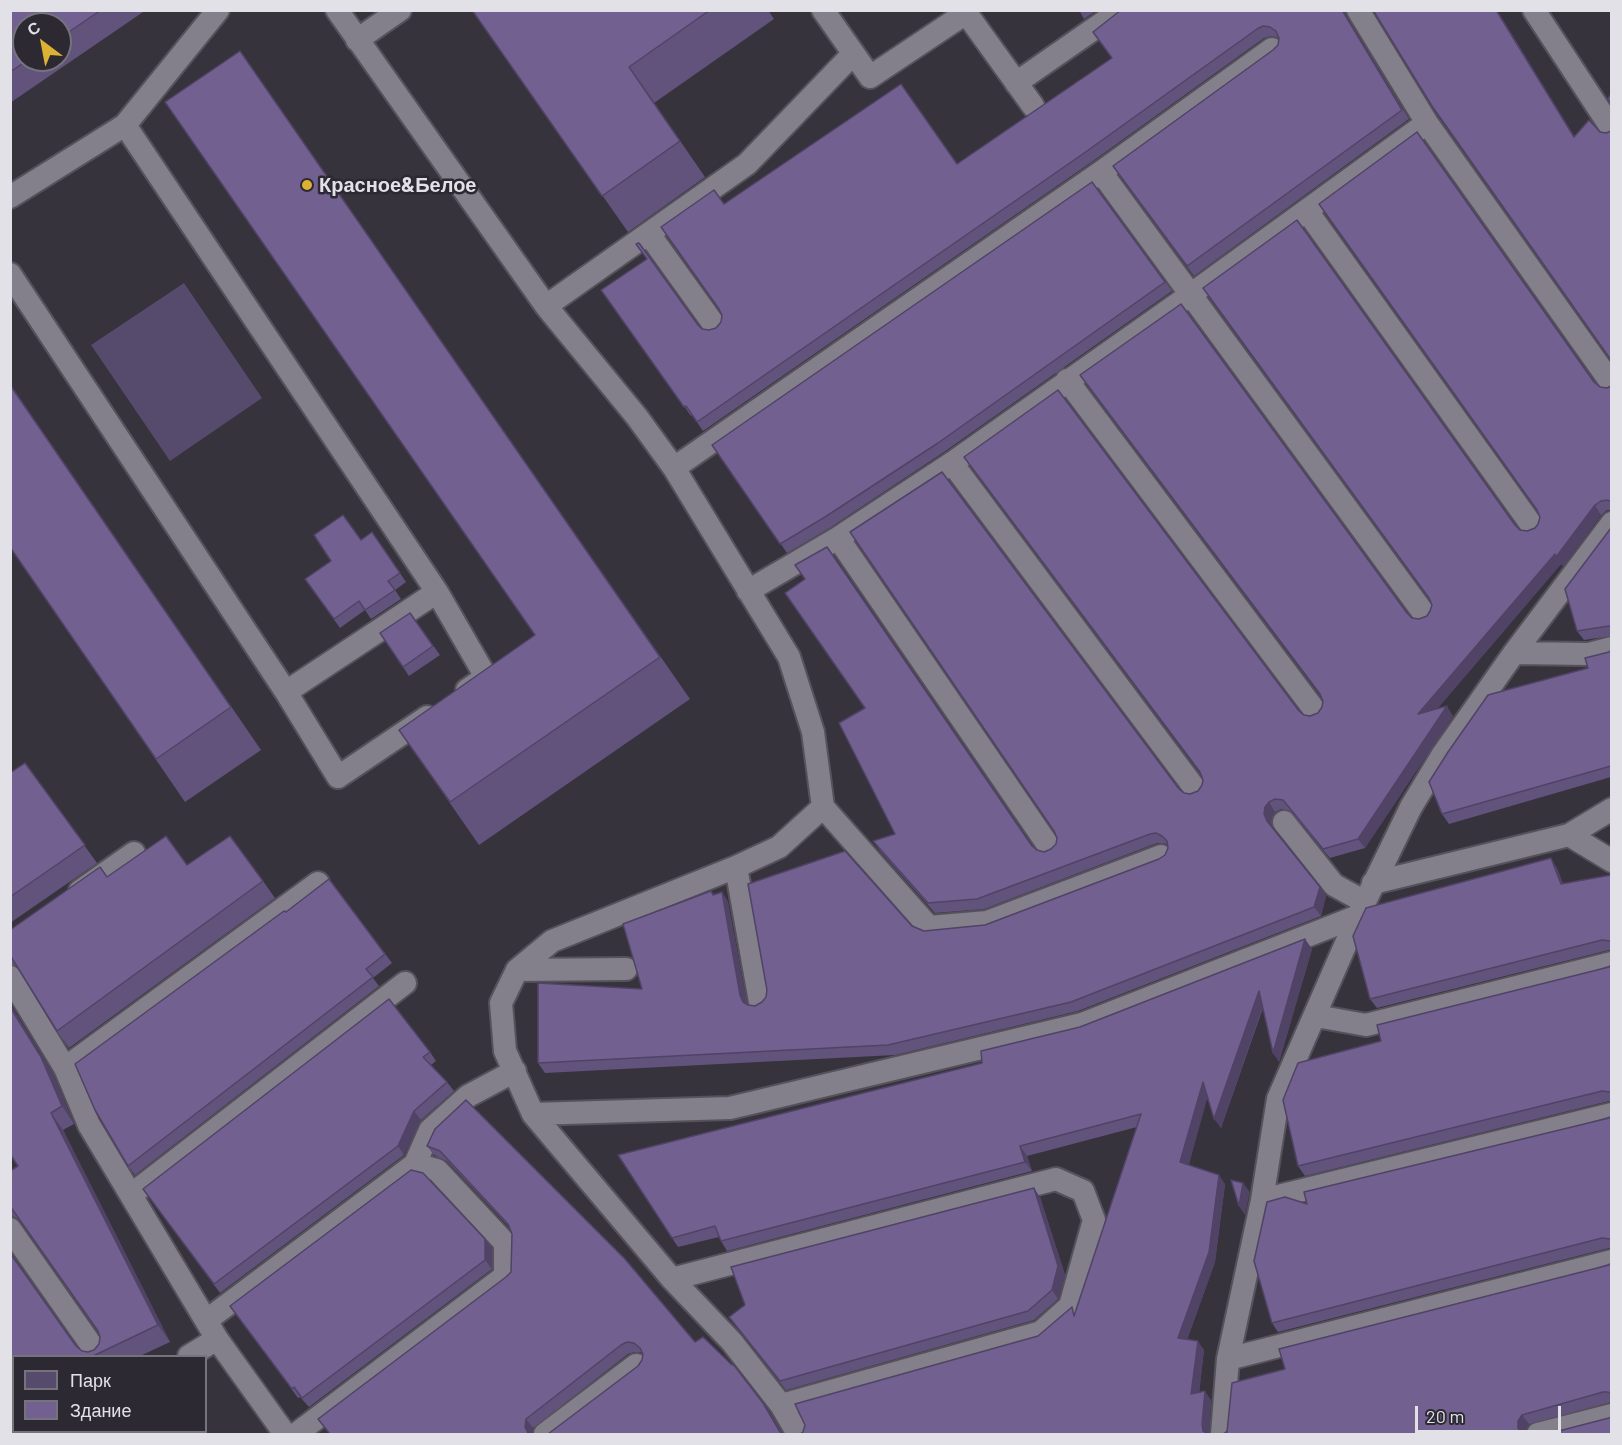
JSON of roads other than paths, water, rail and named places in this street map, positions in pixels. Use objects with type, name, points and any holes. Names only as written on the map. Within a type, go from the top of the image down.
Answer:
[{"type":"lane","points":[[10,197],[125,125],[218,10]]},
{"type":"lane","points":[[337,10],[546,306],[637,417],[674,468],[789,657],[813,732],[823,807],[929,927],[987,922],[1161,856]]},
{"type":"lane","points":[[357,40],[400,10]]},
{"type":"lane","points":[[823,10],[870,77],[965,12],[1033,106]]},
{"type":"lane","points":[[1016,83],[1121,10]]},
{"type":"lane","points":[[1358,10],[1427,123],[1611,384]]},
{"type":"lane","points":[[1533,10],[1611,129]]},
{"type":"lane","points":[[674,468],[1101,172],[1272,49]]},
{"type":"lane","points":[[546,306],[747,164],[853,54]]},
{"type":"lane","points":[[748,591],[838,538],[952,463],[1190,295],[1427,123]]},
{"type":"lane","points":[[10,274],[286,692],[338,777],[486,677],[437,592],[125,125]]},
{"type":"lane","points":[[1101,172],[1425,615]]},
{"type":"lane","points":[[1307,211],[1533,527]]},
{"type":"lane","points":[[649,234],[715,326]]},
{"type":"lane","points":[[1067,380],[1316,712]]},
{"type":"lane","points":[[952,463],[1196,790]]},
{"type":"lane","points":[[1222,1434],[1228,1359],[1262,1200],[1278,1099],[1366,900],[1411,807],[1438,763],[1514,653],[1611,523]]},
{"type":"lane","points":[[838,538],[1050,848]]},
{"type":"lane","points":[[286,692],[437,592]]},
{"type":"lane","points":[[1514,653],[1589,654],[1611,648]]},
{"type":"lane","points":[[798,1434],[781,1405],[732,1342],[672,1279],[533,1114],[505,1051],[501,1003],[517,970],[552,940],[736,867],[779,847],[823,807]]},
{"type":"lane","points":[[533,1114],[730,1108],[1082,1024],[1366,900],[1569,835],[1611,809]]},
{"type":"lane","points":[[1284,822],[1334,885],[1366,900]]},
{"type":"lane","points":[[1569,835],[1611,861]]},
{"type":"lane","points":[[67,900],[134,853]]},
{"type":"lane","points":[[736,867],[760,1002]]},
{"type":"lane","points":[[65,1068],[318,883]]},
{"type":"lane","points":[[1316,1016],[1366,1024],[1611,963]]},
{"type":"lane","points":[[517,970],[626,969]]},
{"type":"lane","points":[[12,983],[65,1068],[89,1125],[212,1330],[285,1434]]},
{"type":"lane","points":[[132,1194],[405,983]]},
{"type":"lane","points":[[190,1355],[212,1330],[415,1164],[430,1130],[468,1096],[515,1071]]},
{"type":"lane","points":[[1262,1200],[1611,1114]]},
{"type":"lane","points":[[296,1434],[505,1276],[505,1243],[438,1170],[415,1164]]},
{"type":"lane","points":[[672,1279],[1056,1179],[1083,1191],[1094,1220],[1070,1306],[1041,1332],[781,1405]]},
{"type":"lane","points":[[10,1229],[98,1355]]},
{"type":"lane","points":[[1228,1359],[1611,1261]]},
{"type":"lane","points":[[545,1434],[636,1365]]},
{"type":"lane","points":[[1538,1434],[1611,1415]]},
{"type":"place","name":"Красное&Белое","points":[[307,185]]}]
